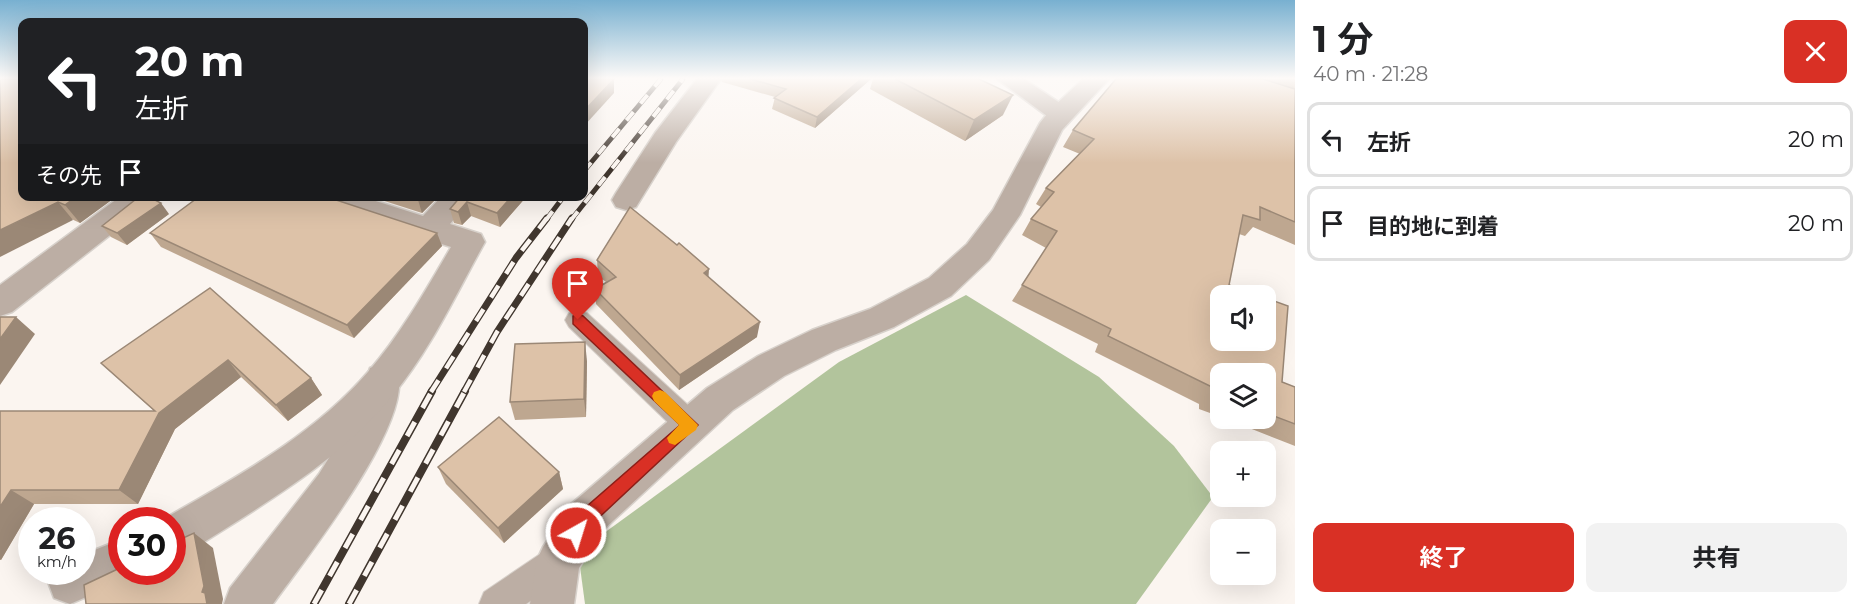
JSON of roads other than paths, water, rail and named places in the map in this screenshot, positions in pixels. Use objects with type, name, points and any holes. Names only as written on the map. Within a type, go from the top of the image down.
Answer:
[{"type":"street","points":[[626,200],[687,107]]},
{"type":"street","points":[[1050,107],[1060,114]]},
{"type":"street","points":[[552,604],[558,562],[585,519],[720,399],[771,366],[824,340],[882,318],[940,287],[978,252],[1005,215],[1038,149],[1067,107]]},
{"type":"street","points":[[0,303],[134,201]]},
{"type":"street","points":[[186,529],[265,480],[324,439],[366,401],[408,347],[470,242],[341,201]]},
{"type":"street","points":[[429,228],[454,201]]},
{"type":"street","points":[[246,604],[333,487],[374,419],[383,379]]},
{"type":"lane","points":[[578,320],[690,425]]},
{"type":"lane","points":[[496,604],[558,562]]},
{"type":"railway","points":[[588,166],[637,107]]},
{"type":"railway","points":[[588,199],[661,107]]},
{"type":"railway","points":[[546,220],[560,201]]},
{"type":"railway","points":[[571,220],[586,201]]},
{"type":"railway","points":[[431,392],[516,258],[547,218]]},
{"type":"railway","points":[[464,392],[497,332],[572,218]]},
{"type":"railway","points":[[314,604],[432,391]]},
{"type":"railway","points":[[349,604],[465,391]]}]
